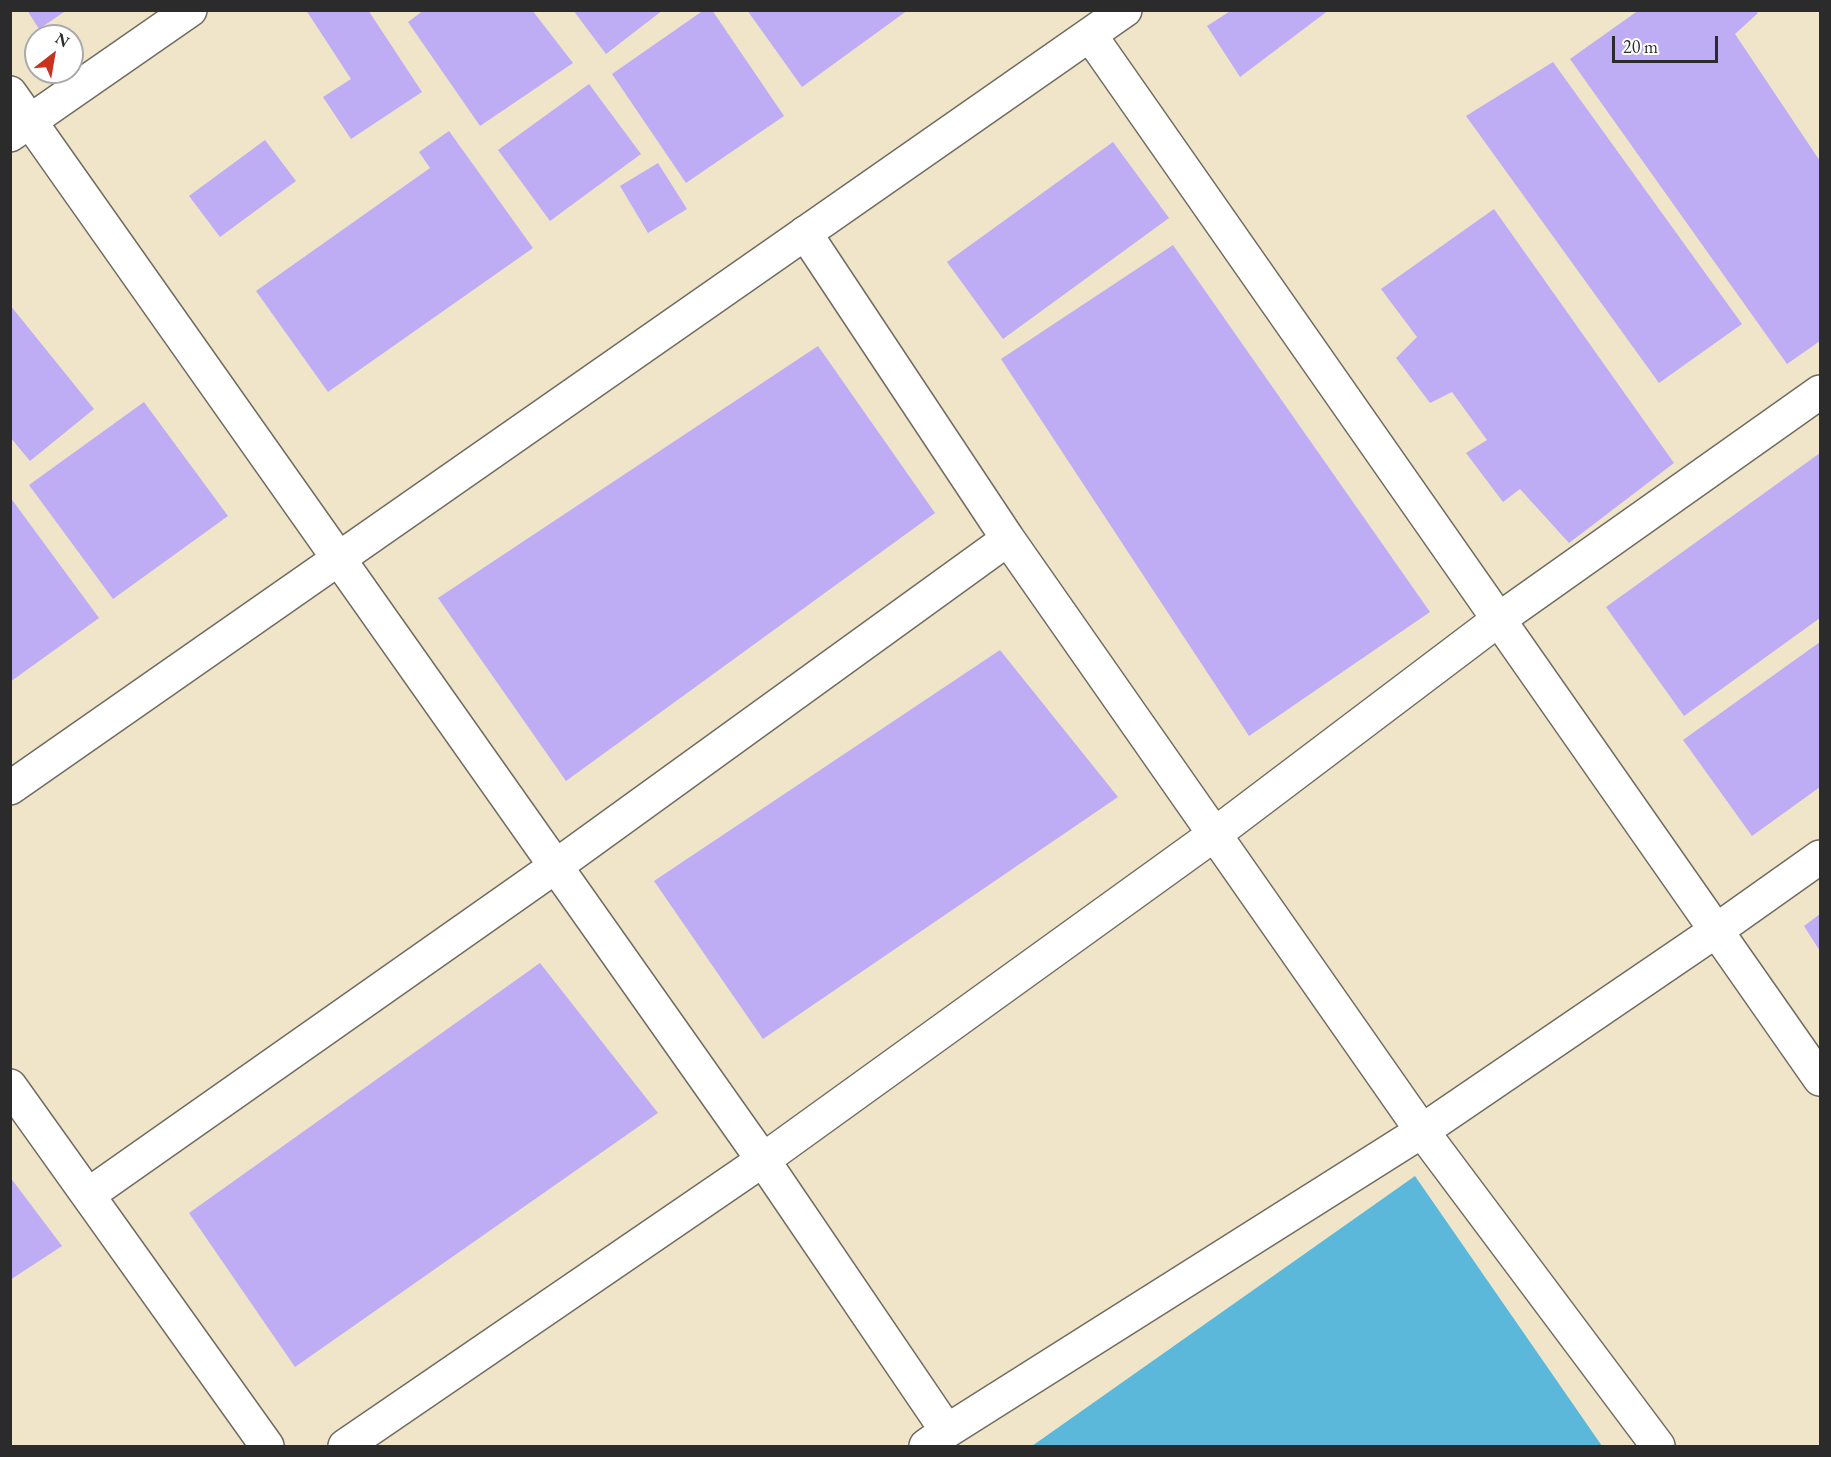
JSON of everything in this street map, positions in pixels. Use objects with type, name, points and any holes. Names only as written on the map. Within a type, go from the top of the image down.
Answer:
[{"type":"street","points":[[20,128],[190,10]]},
{"type":"street","points":[[10,788],[1125,10]]},
{"type":"street","points":[[1090,35],[1821,1079]]},
{"type":"street","points":[[10,93],[20,128],[339,559],[763,1160],[937,1439],[1422,1131],[1717,930],[1821,856]]},
{"type":"street","points":[[805,234],[1008,539],[1422,1131],[1658,1446]]},
{"type":"street","points":[[345,1446],[763,1160],[1215,834],[1498,620],[1821,392]]},
{"type":"street","points":[[88,1195],[556,866],[1008,539]]},
{"type":"street","points":[[10,1086],[267,1446]]},
{"type":"water","points":[[1415,1176],[1602,1446],[1032,1446]]},
{"type":"building","points":[[27,10],[67,10],[46,24],[36,24]]},
{"type":"building","points":[[306,10],[368,10],[422,92],[351,139],[323,97],[351,79]]},
{"type":"building","points":[[424,10],[532,10],[573,63],[480,126],[408,22]]},
{"type":"building","points":[[573,10],[663,10],[606,54]]},
{"type":"building","points":[[704,10],[712,10],[784,116],[686,183],[612,74]]},
{"type":"building","points":[[747,10],[908,10],[802,87]]},
{"type":"building","points":[[1232,10],[1329,10],[1240,77],[1207,26]]},
{"type":"building","points":[[1639,10],[1756,10],[1758,13],[1735,34],[1820,161],[1820,341],[1787,364],[1570,59]]},
{"type":"building","points":[[1553,62],[1742,324],[1659,383],[1466,116]]},
{"type":"building","points":[[589,84],[641,154],[550,221],[498,150]]},
{"type":"building","points":[[449,131],[533,248],[328,392],[256,291],[430,168],[419,152]]},
{"type":"building","points":[[265,140],[296,181],[220,237],[189,196]]},
{"type":"building","points":[[1113,142],[1169,218],[1003,339],[947,262]]},
{"type":"building","points":[[658,163],[687,209],[648,233],[620,186]]},
{"type":"building","points":[[1494,209],[1674,463],[1569,543],[1520,489],[1503,502],[1466,453],[1487,440],[1452,392],[1430,403],[1396,358],[1417,337],[1381,289]]},
{"type":"building","points":[[1173,245],[1430,612],[1249,736],[1001,359]]},
{"type":"building","points":[[10,305],[94,409],[30,461],[10,437]]},
{"type":"building","points":[[818,346],[935,513],[566,781],[438,598]]},
{"type":"building","points":[[144,402],[228,516],[113,599],[29,485]]},
{"type":"building","points":[[1820,453],[1820,618],[1684,716],[1606,607]]},
{"type":"building","points":[[10,497],[99,618],[10,682]]},
{"type":"building","points":[[1820,642],[1820,787],[1752,836],[1683,740]]},
{"type":"building","points":[[1000,650],[1118,797],[763,1039],[654,881]]},
{"type":"building","points":[[1820,914],[1820,951],[1804,926]]},
{"type":"building","points":[[540,963],[658,1113],[295,1367],[189,1213]]},
{"type":"building","points":[[10,1177],[62,1246],[10,1280]]}]
